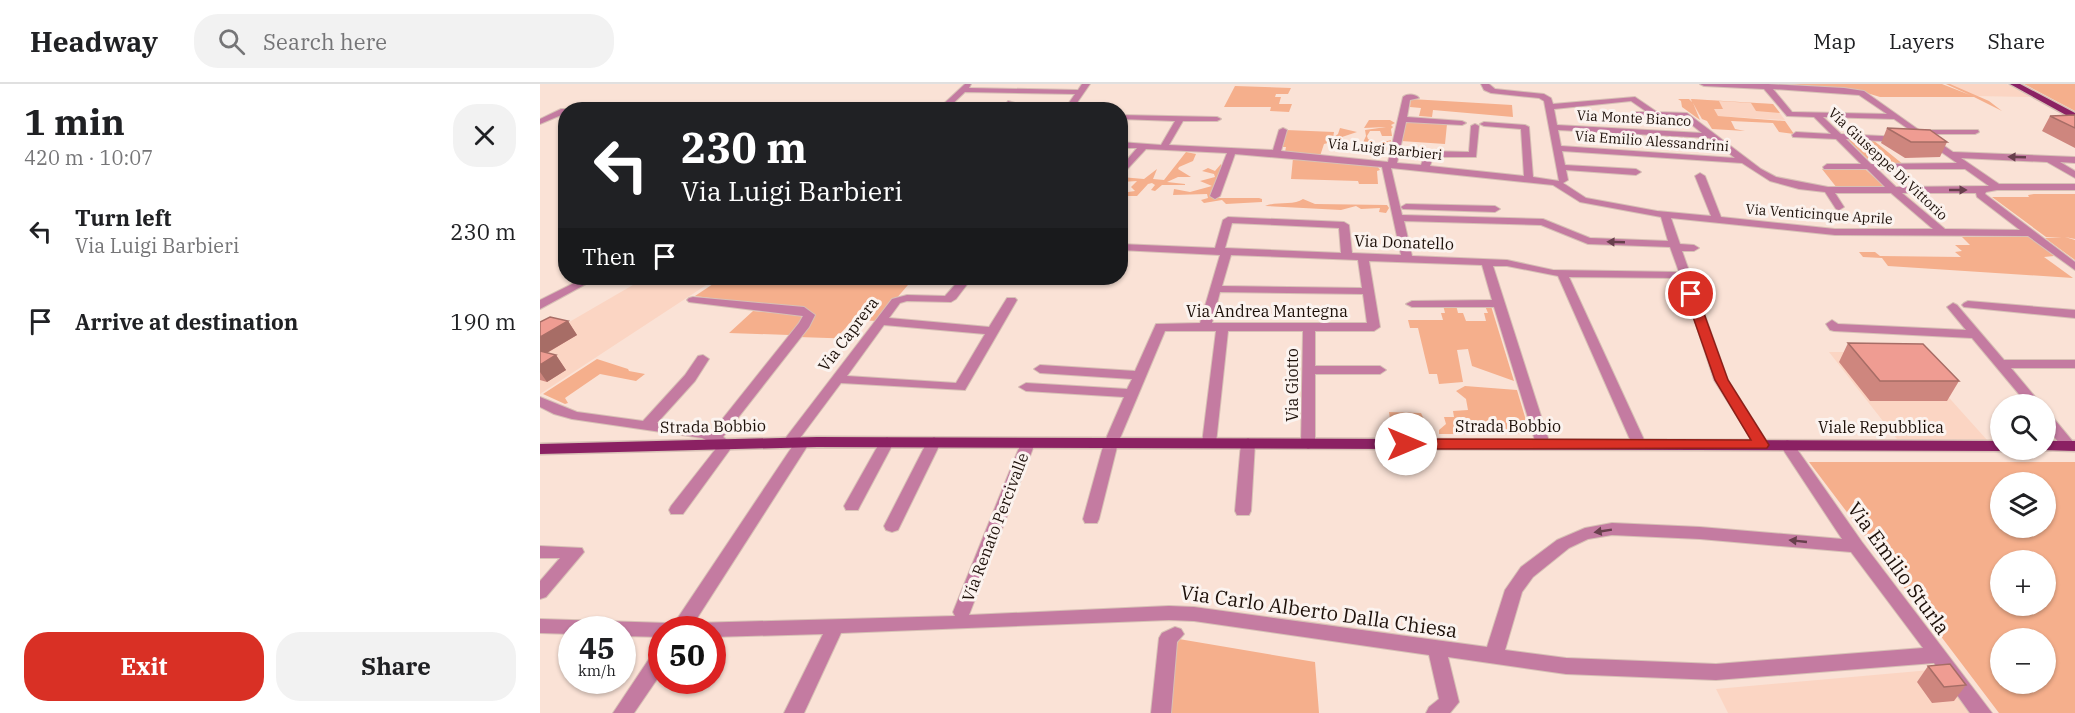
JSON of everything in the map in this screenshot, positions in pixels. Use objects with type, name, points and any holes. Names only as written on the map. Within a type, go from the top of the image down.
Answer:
[{"type":"main road","points":[[2014,84],[2075,117]]},
{"type":"main road","name":"Strada Bobbio","points":[[540,449],[667,445],[681,435],[721,440],[803,442],[1761,445]]},
{"type":"main road","name":"Viale Repubblica","points":[[1761,445],[1990,446]]},
{"type":"main road","points":[[2056,446],[2072,446]]},
{"type":"street","points":[[1073,102],[1086,84]]},
{"type":"street","points":[[1485,84],[1487,88],[1494,91],[1544,96],[1548,99],[1561,167],[1560,182]]},
{"type":"street","points":[[1704,84],[1764,85],[1857,92],[1997,187]]},
{"type":"street","points":[[1764,85],[1790,114],[1892,115]]},
{"type":"street","points":[[950,102],[966,87],[1080,92]]},
{"type":"street","points":[[1407,259],[1397,218],[1389,164],[1403,119],[1407,97],[1415,98]]},
{"type":"street","points":[[1550,106],[1563,107],[1632,99],[1654,113]]},
{"type":"street","points":[[1843,108],[1892,115]]},
{"type":"street","points":[[540,122],[558,114]]},
{"type":"street","points":[[1639,118],[1639,114],[1684,115],[1765,175],[1782,182],[1828,189],[1982,190],[1997,187],[2075,187]]},
{"type":"street","name":"Via Giuseppe Di Vittorio","points":[[1816,115],[1868,167],[1943,233]]},
{"type":"street","points":[[1128,117],[1217,119]]},
{"type":"street","points":[[1163,148],[1180,118]]},
{"type":"street","points":[[1403,119],[1462,123]]},
{"type":"street","points":[[1425,168],[1429,154],[1473,155],[1480,125],[1525,127],[1529,179]]},
{"type":"street","name":"Via Monte Bianco","points":[[1553,127],[1714,136]]},
{"type":"street","points":[[1276,153],[1283,130]]},
{"type":"street","points":[[1917,132],[1975,132]]},
{"type":"street","points":[[1796,135],[1928,140]]},
{"type":"street","name":"Via Luigi Barbieri","points":[[1128,146],[1276,153],[1560,182],[1571,195],[1582,200],[1664,217]]},
{"type":"street","points":[[1128,165],[1143,147]]},
{"type":"street","name":"Via Emilio Alessandrini","points":[[1557,148],[1745,161]]},
{"type":"street","points":[[1215,196],[1232,151]]},
{"type":"street","points":[[1951,155],[2075,160]]},
{"type":"street","points":[[2047,158],[2075,175]]},
{"type":"street","points":[[1827,167],[1967,166]]},
{"type":"street","points":[[1561,167],[1636,172]]},
{"type":"street","points":[[1700,176],[1717,220]]},
{"type":"street","points":[[1828,189],[1839,207]]},
{"type":"street","points":[[1982,190],[1980,195],[1982,198],[2075,267]]},
{"type":"street","points":[[1406,207],[1496,209]]},
{"type":"street","points":[[1451,208],[1457,220]]},
{"type":"street","points":[[1664,217],[1721,380],[1761,445]]},
{"type":"street","name":"Via Venticinque Aprile","points":[[1664,217],[1856,233],[2030,233]]},
{"type":"street","points":[[1397,218],[1543,222],[1588,241],[1673,241],[1694,248]]},
{"type":"street","points":[[1848,219],[1856,233]]},
{"type":"street","points":[[1205,327],[1216,289],[1228,220],[1344,225],[1347,257]]},
{"type":"street","name":"Via Donatello","points":[[1128,247],[1507,262],[1562,273],[1685,275]]},
{"type":"street","points":[[1216,289],[1368,291],[1363,257]]},
{"type":"street","points":[[1486,262],[1543,444]]},
{"type":"street","points":[[1562,273],[1639,444]]},
{"type":"street","points":[[540,305],[578,285]]},
{"type":"street","name":"Via Caprera","points":[[688,616],[803,442],[802,425],[896,301],[901,299],[947,300],[961,285]]},
{"type":"street","name":"Via Andrea Mantegna","points":[[1138,375],[1160,327],[1374,327],[1368,291]]},
{"type":"street","points":[[677,510],[721,440],[809,318],[804,311],[693,300]]},
{"type":"street","points":[[837,379],[960,387],[1011,300]]},
{"type":"street","points":[[1412,303],[1499,303]]},
{"type":"street","points":[[1968,305],[2075,314]]},
{"type":"street","points":[[1953,307],[2026,394]]},
{"type":"street","points":[[880,321],[993,331]]},
{"type":"street","points":[[1832,324],[1834,327],[1975,334]]},
{"type":"street","points":[[1209,443],[1222,327]]},
{"type":"street","name":"Via Giotto","points":[[1308,444],[1309,327]]},
{"type":"street","points":[[646,426],[690,378],[703,359]]},
{"type":"street","points":[[2000,364],[2073,365]]},
{"type":"street","points":[[1040,369],[1138,375],[1111,443],[1091,519]]},
{"type":"street","points":[[1308,370],[1380,370]]},
{"type":"street","points":[[1026,387],[1131,393]]},
{"type":"street","points":[[540,401],[559,411],[577,416],[646,426],[681,435]]},
{"type":"street","points":[[802,425],[802,435],[807,439],[803,442]]},
{"type":"street","points":[[2056,429],[2072,446]]},
{"type":"street","points":[[852,506],[887,442]]},
{"type":"street","points":[[892,526],[934,442]]},
{"type":"street","name":"Via Renato Percivalle","points":[[962,612],[1028,443]]},
{"type":"street","points":[[1244,511],[1248,443]]},
{"type":"street","name":"Via Emilio Sturla","points":[[1787,445],[1856,546],[1982,713]]},
{"type":"street","points":[[1493,657],[1511,598],[1527,572],[1563,544],[1585,534],[1612,530],[1700,533],[1856,546]]},
{"type":"street","points":[[540,552],[576,552],[540,592]]},
{"type":"street","name":"Via Carlo Alberto Dalla Chiesa","points":[[726,629],[1194,614],[1566,666],[1716,672],[1938,655]]},
{"type":"street","points":[[540,626],[648,629]]},
{"type":"street","points":[[794,713],[836,626]]},
{"type":"street","points":[[1161,713],[1168,638],[1175,634]]},
{"type":"street","points":[[1437,649],[1446,709]]},
{"type":"street","points":[[623,713],[648,676]]},
{"type":"shaded area","points":[[1789,84],[1942,84],[1970,95],[1946,84],[1950,84],[1989,101],[2002,111],[1974,97],[1880,97],[1857,90]]},
{"type":"shaded area","points":[[1945,84],[2007,84],[2030,97],[1973,96]]},
{"type":"shaded area","points":[[2024,84],[2075,84],[2075,111]]},
{"type":"shaded area","points":[[1235,86],[1291,88],[1288,94],[1276,94],[1275,97],[1281,97],[1279,104],[1292,104],[1289,112],[1270,111],[1271,107],[1224,107]]},
{"type":"shaded area","points":[[1411,99],[1512,105],[1513,117],[1433,110],[1432,117],[1419,116],[1421,108],[1410,107]]},
{"type":"shaded area","points":[[1678,99],[1689,99],[1692,102],[1691,99],[1773,104],[1780,113],[1756,111],[1751,103],[1719,101],[1723,109],[1714,109],[1718,116],[1785,121],[1794,134],[1779,132],[1773,123],[1731,121],[1735,129],[1745,131],[1712,129],[1707,121],[1702,119],[1693,103],[1700,120],[1682,107]]},
{"type":"shaded area","points":[[1690,99],[1773,104],[1785,120],[1699,115]]},
{"type":"shaded area","points":[[1369,120],[1390,120],[1395,123],[1391,125],[1393,127],[1392,136],[1382,136],[1380,131],[1370,131],[1367,136],[1372,141],[1370,143],[1374,145],[1391,140],[1388,152],[1383,145],[1379,146],[1378,151],[1373,150],[1370,146],[1359,151],[1366,136],[1365,130],[1386,127],[1364,128]]},
{"type":"shaded area","points":[[1406,120],[1447,124],[1445,144],[1401,141]]},
{"type":"shaded area","points":[[1340,128],[1357,132],[1324,144],[1320,156],[1285,152],[1286,147],[1280,147],[1286,130],[1334,132],[1333,138],[1338,134]]},
{"type":"shaded area","points":[[1848,140],[1873,140],[1904,165],[1874,165]]},
{"type":"shaded area","points":[[1186,152],[1196,154],[1193,161],[1178,169],[1191,177],[1178,177],[1167,182],[1185,185],[1162,185],[1155,191],[1151,190],[1155,185],[1152,183],[1148,184],[1137,196],[1128,196],[1128,192],[1135,191],[1131,187],[1137,181],[1128,182],[1128,178],[1144,179],[1157,169],[1153,179],[1164,180]]},
{"type":"shaded area","points":[[1293,158],[1377,166],[1380,170],[1377,171],[1378,184],[1359,184],[1358,181],[1291,179]]},
{"type":"shaded area","points":[[1221,164],[1221,174],[1216,181],[1217,198],[1259,198],[1262,202],[1226,204],[1222,200],[1204,203],[1201,200],[1208,198],[1207,194],[1173,195],[1174,189],[1190,192],[1212,186],[1200,181],[1215,177],[1214,174],[1202,171],[1208,168],[1215,171]]},
{"type":"shaded area","points":[[1822,169],[1865,169],[1886,188],[1837,188]]},
{"type":"shaded area","points":[[2075,194],[2075,239],[2065,237],[2075,240],[2075,260],[2045,238],[2062,237],[2046,237],[1992,197],[2029,197],[2028,195]]},
{"type":"shaded area","points":[[1303,199],[1315,204],[1387,205],[1389,208],[1386,213],[1379,212],[1380,208],[1361,209],[1356,206],[1341,210],[1265,206]]},
{"type":"shaded area","points":[[1962,237],[2029,237],[2054,256],[2044,257],[2073,278],[1888,266],[1882,258],[1863,257],[1859,252],[1875,252],[1880,256],[1961,257],[1955,252],[1962,251],[1955,245],[1970,245]]},
{"type":"shaded area","points":[[633,285],[706,285],[540,394],[540,339]]},
{"type":"shaded area","points":[[712,285],[908,285],[877,321],[853,320],[838,336],[860,337],[858,339],[798,337],[815,315],[810,311],[695,296]]},
{"type":"shaded area","points":[[1443,305],[1456,305],[1458,313],[1463,313],[1466,321],[1486,321],[1484,313],[1488,313],[1485,306],[1491,306],[1514,381],[1472,366],[1468,349],[1457,350],[1463,382],[1439,384],[1437,374],[1429,374],[1418,328],[1410,328],[1408,320],[1443,320],[1441,313],[1445,313]]},
{"type":"shaded area","points":[[753,311],[800,315],[803,320],[789,335],[729,333]]},
{"type":"shaded area","points":[[1829,352],[1908,352],[1987,440],[1897,439]]},
{"type":"shaded area","points":[[597,359],[629,371],[645,374],[636,381],[600,374],[565,398],[568,403],[565,404],[543,394]]},
{"type":"shaded area","points":[[1465,386],[1517,390],[1530,434],[1439,434],[1439,430],[1446,424],[1444,417],[1454,417],[1453,411],[1468,410],[1466,399],[1456,391]]},
{"type":"shaded area","points":[[1389,412],[1421,413],[1431,434],[1392,434]]},
{"type":"shaded area","points":[[1809,462],[2075,462],[2075,713],[1999,713]]},
{"type":"shaded area","points":[[1173,638],[1315,662],[1319,713],[1165,713]]},
{"type":"shaded area","points":[[1942,669],[1975,713],[1728,713],[1716,689]]},
{"type":"building","points":[[2075,115],[2075,128],[2050,116]]},
{"type":"building","points":[[1887,128],[1930,130],[1947,142],[1911,142]]},
{"type":"building","points":[[550,317],[568,321],[540,337],[540,322]]},
{"type":"building","points":[[1848,343],[1923,344],[1959,381],[1880,381]]},
{"type":"building","points":[[540,351],[556,355],[540,365]]},
{"type":"building","points":[[1950,664],[1966,685],[1944,687],[1928,666]]},
{"type":"route","points":[[1406,444],[1761,445],[1721,380],[1691,294]]}]
